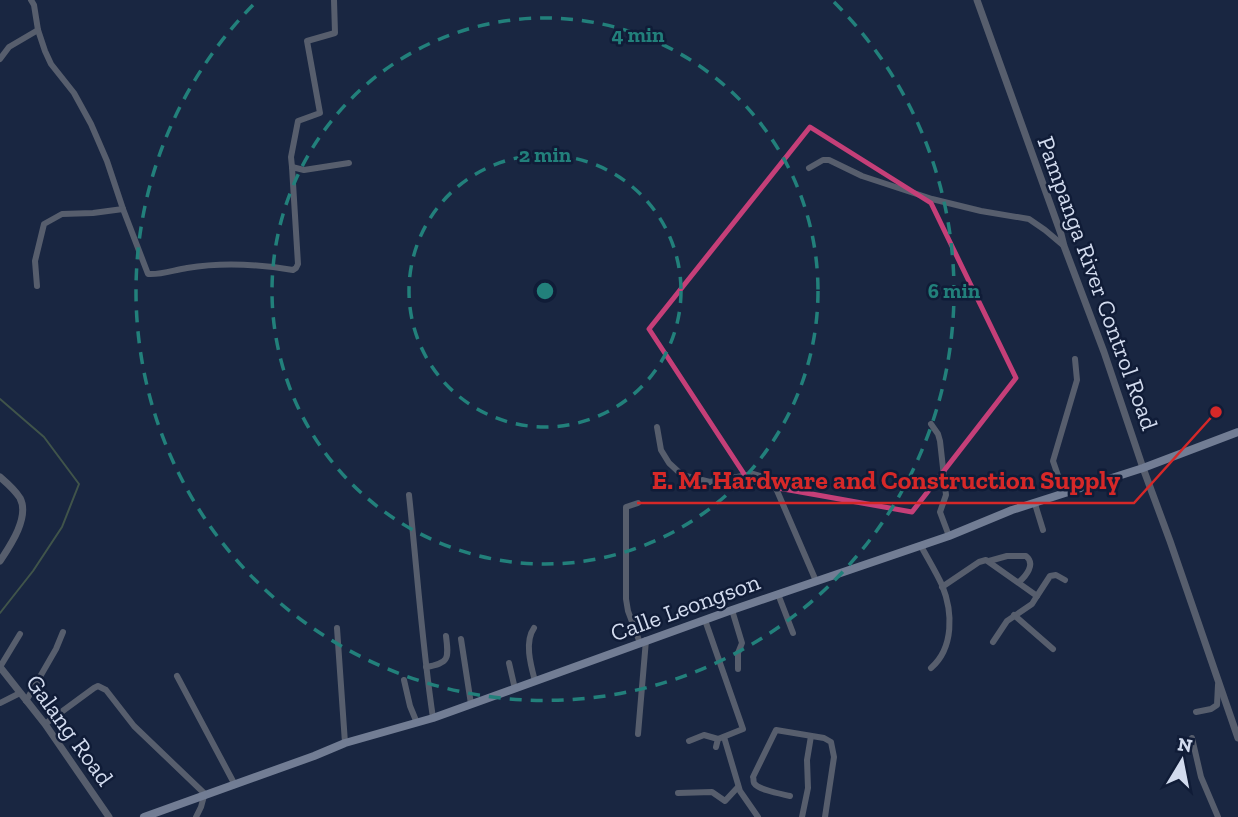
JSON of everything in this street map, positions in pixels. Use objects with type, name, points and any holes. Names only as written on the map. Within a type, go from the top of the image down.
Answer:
[{"type":"main road","name":"Calle Leongson","points":[[144,817],[314,757],[345,743],[433,718],[643,641],[921,546],[1012,510],[1143,468],[1238,432]]},
{"type":"street","points":[[31,0],[45,51],[51,64],[74,93],[91,124],[148,275],[232,264],[256,264],[293,270],[296,268],[293,144],[298,121],[320,113],[307,41],[335,33],[334,0]]},
{"type":"street","name":"Pampanga River Control Road","points":[[977,0],[1104,352],[1238,738]]},
{"type":"street","points":[[0,59],[9,47],[38,30]]},
{"type":"street","points":[[809,168],[823,160],[829,160],[862,176],[932,199],[1029,219],[1064,246]]},
{"type":"street","points":[[292,167],[304,170],[349,163]]},
{"type":"street","points":[[37,286],[35,261],[44,224],[62,214],[123,209]]},
{"type":"street","points":[[1064,493],[1054,461],[1077,380],[1075,359]]},
{"type":"street","points":[[931,424],[940,441],[946,495],[940,512],[948,536]]},
{"type":"street","points":[[657,427],[662,450],[682,475],[710,482],[753,474],[772,482],[816,581]]},
{"type":"street","points":[[0,477],[20,499],[22,514],[15,536],[0,561]]},
{"type":"street","points":[[409,495],[433,718]]},
{"type":"street","points":[[638,503],[628,506],[625,512],[628,611],[643,641],[638,734]]},
{"type":"street","points":[[1035,503],[1042,530]]},
{"type":"street","points":[[921,546],[942,587],[948,610],[948,637],[939,661],[931,668]]},
{"type":"street","points":[[942,587],[979,562],[1007,555],[1026,556],[1031,562],[1018,582]]},
{"type":"street","points":[[989,561],[1037,596]]},
{"type":"street","points":[[993,642],[1002,627],[1014,615],[1032,604],[1050,576],[1056,575],[1065,580]]},
{"type":"street","points":[[778,594],[793,633]]},
{"type":"street","points":[[732,610],[741,640],[738,669]]},
{"type":"street","points":[[1014,615],[1053,649]]},
{"type":"street","points":[[705,620],[743,729],[716,741],[716,747]]},
{"type":"street","points":[[337,628],[345,743]]},
{"type":"street","points":[[534,628],[529,640],[535,681]]},
{"type":"street","points":[[26,701],[63,632]]},
{"type":"street","points":[[0,667],[20,634]]},
{"type":"street","points":[[426,667],[446,660],[446,636]]},
{"type":"street","points":[[461,639],[471,704]]},
{"type":"street","points":[[509,663],[516,689]]},
{"type":"street","name":"Galang Road","points":[[0,667],[45,724],[109,817]]},
{"type":"street","points":[[177,676],[235,785]]},
{"type":"street","points":[[404,680],[417,723]]},
{"type":"street","points":[[1196,712],[1217,705],[1220,685]]},
{"type":"street","points":[[45,724],[94,688],[102,687],[134,726],[205,796],[196,817]]},
{"type":"street","points":[[0,703],[20,694]]},
{"type":"street","points":[[790,796],[763,789],[755,784],[753,777],[776,730],[831,741],[834,757],[825,817]]},
{"type":"street","points":[[689,741],[704,735],[721,738]]},
{"type":"street","points":[[802,817],[808,788],[807,760],[811,736]]},
{"type":"street","points":[[721,738],[739,789],[758,817]]},
{"type":"street","points":[[1192,738],[1201,776],[1218,817]]},
{"type":"street","points":[[678,793],[712,792],[725,801],[739,789],[755,784]]},
{"type":"highlighted area","points":[[810,127],[931,203],[1016,378],[912,512],[750,483],[649,329]]},
{"type":"waterway","points":[[0,399],[44,437],[79,484],[62,527],[33,571],[0,613]]},
{"type":"place","name":"E. M. Hardware and Construction Supply","points":[[1216,412]]}]
